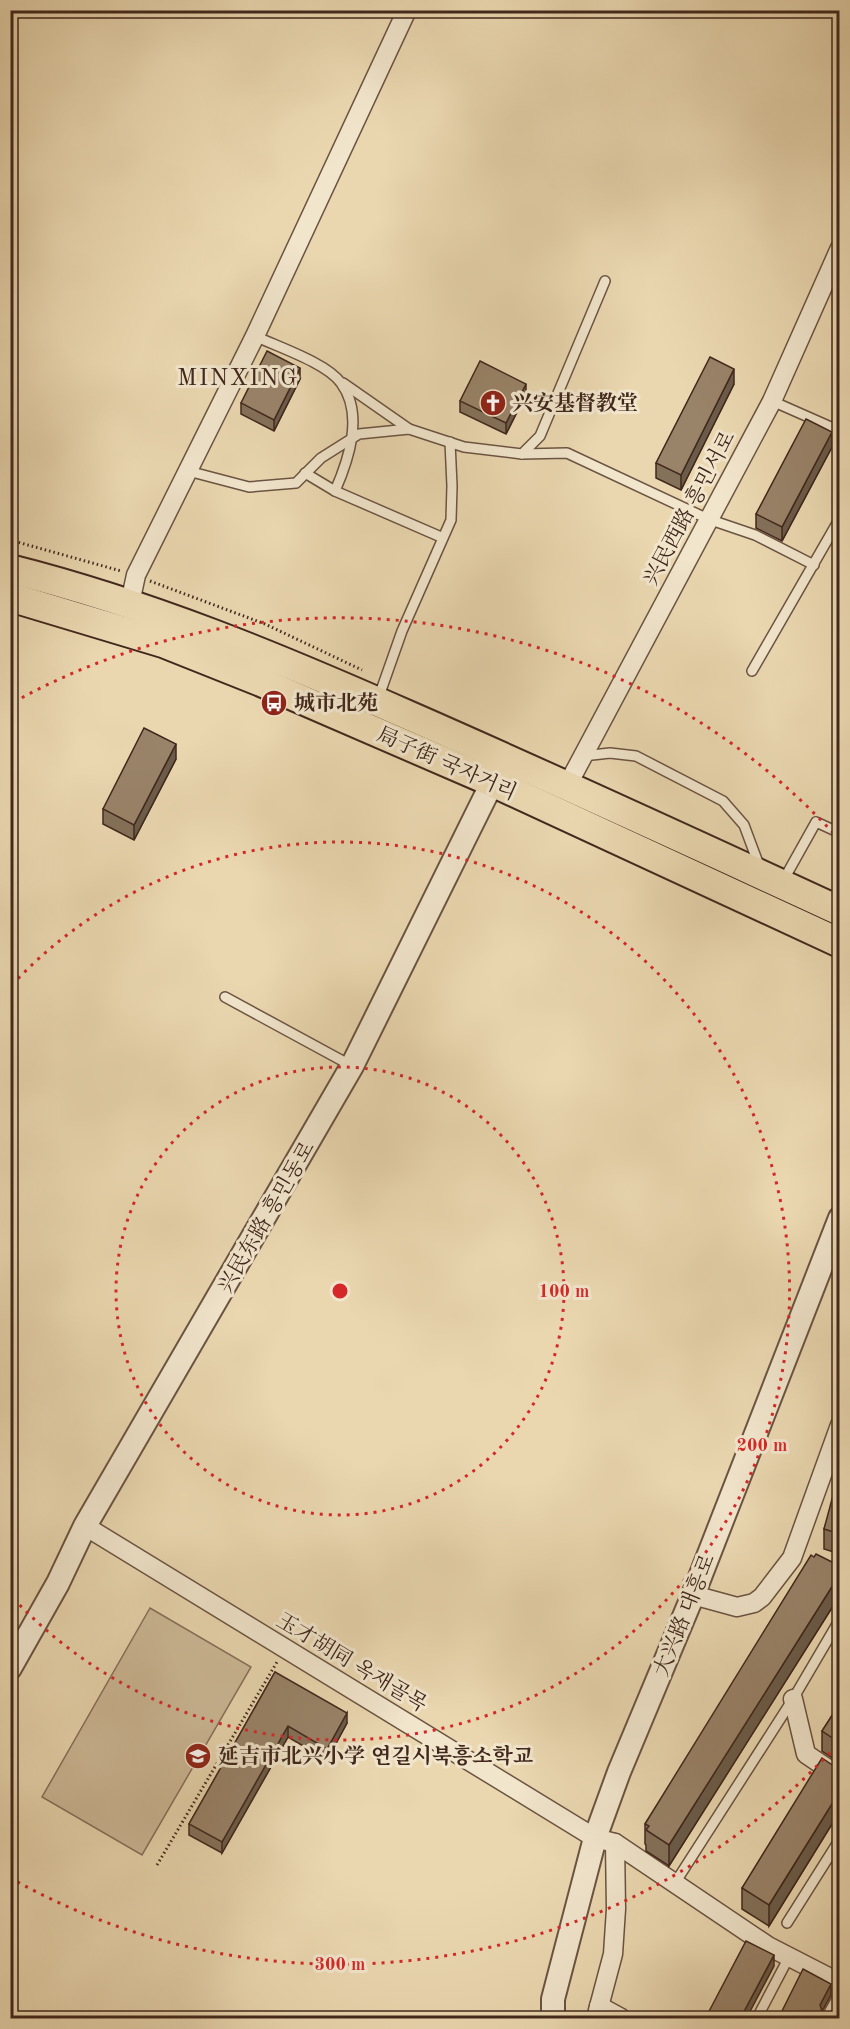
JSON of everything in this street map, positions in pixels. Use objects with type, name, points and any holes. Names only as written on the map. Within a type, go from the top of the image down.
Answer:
[{"type":"main road","name":"局子街 국자거리","points":[[10,569],[130,603],[268,654],[377,701],[499,770],[840,943]]},
{"type":"main road","name":"局子街 국자거리","points":[[10,597],[163,643],[261,682],[499,770],[567,786],[840,911]]},
{"type":"street","points":[[130,603],[136,575],[255,336],[407,10]]},
{"type":"street","name":"兴民西路 흥민서로","points":[[567,786],[772,402],[840,248]]},
{"type":"street","name":"兴民东路 흥민동로","points":[[10,1668],[58,1583],[85,1526],[352,1066],[499,770]]},
{"type":"street","name":"大兴路 대흥로","points":[[553,2019],[553,1999],[605,1840],[619,1772],[693,1594],[840,1218]]},
{"type":"street","points":[[693,1594],[730,1607],[745,1607],[754,1604],[788,1566],[840,1425]]},
{"type":"street","name":"玉才胡同 옥재골목","points":[[85,1526],[605,1840],[675,1883],[738,1927],[840,1983]]},
{"type":"street","points":[[794,1552],[812,1561]]},
{"type":"street","points":[[793,1699],[806,1754],[840,1777]]},
{"type":"street","points":[[605,1840],[616,1909],[613,1954],[597,2012],[621,2019]]},
{"type":"lane","points":[[522,454],[540,436],[605,281]]},
{"type":"lane","points":[[255,336],[318,366],[409,429],[465,447],[522,454],[567,453],[708,519],[755,535],[814,565]]},
{"type":"lane","points":[[335,490],[345,469],[351,439],[352,403],[341,381]]},
{"type":"lane","points":[[772,402],[840,431]]},
{"type":"lane","points":[[188,471],[249,487],[296,483],[321,458],[358,434],[409,429]]},
{"type":"lane","points":[[377,701],[402,630],[441,537],[451,520],[450,442]]},
{"type":"lane","points":[[305,473],[335,490],[441,537]]},
{"type":"lane","points":[[752,671],[840,518]]},
{"type":"lane","points":[[582,756],[618,753],[636,756],[723,801],[744,825],[772,880],[816,822],[840,833]]},
{"type":"lane","points":[[225,997],[352,1066]]},
{"type":"lane","points":[[675,1883],[793,1699],[840,1619]]},
{"type":"lane","points":[[787,1923],[840,1839]]},
{"type":"lane","points":[[757,2019],[789,1957]]},
{"type":"lane","points":[[826,2019],[840,1993]]},
{"type":"path","points":[[157,1864],[285,1648]]},
{"type":"shaded area","points":[[150,1608],[251,1667],[142,1855],[42,1797]]},
{"type":"building","points":[[267,351],[300,368],[274,420],[241,403]]},
{"type":"building","points":[[710,357],[734,369],[681,475],[656,463]]},
{"type":"building","name":"兴安基督教堂","points":[[480,361],[526,384],[506,423],[460,401]]},
{"type":"building","points":[[806,419],[832,432],[782,527],[756,514]]},
{"type":"building","points":[[144,728],[176,744],[134,825],[103,809]]},
{"type":"building","points":[[840,1485],[840,1534],[824,1529],[835,1488],[838,1489]]},
{"type":"building","points":[[816,1554],[840,1566],[840,1574],[669,1845],[646,1830],[649,1826],[645,1824],[811,1555],[814,1557]]},
{"type":"building","points":[[275,1672],[347,1713],[327,1749],[288,1726],[222,1842],[189,1824]]},
{"type":"building","points":[[840,1703],[840,1743],[822,1731]]},
{"type":"building","points":[[822,1758],[840,1768],[840,1791],[769,1905],[742,1888]]},
{"type":"building","points":[[746,1941],[774,1955],[740,2019],[705,2019]]},
{"type":"building","points":[[803,1969],[831,1984],[820,2005],[823,2014],[832,2011],[840,1997],[840,2019],[778,2019]]},
{"type":"place","name":"兴安基督教堂","points":[[493,403]]},
{"type":"place","name":"城市北苑","points":[[274,703]]},
{"type":"place","name":"延吉市北兴小学 연길시북흥소학교","points":[[198,1756]]},
{"type":"district","name":"MINXING","points":[[238,377]]}]
